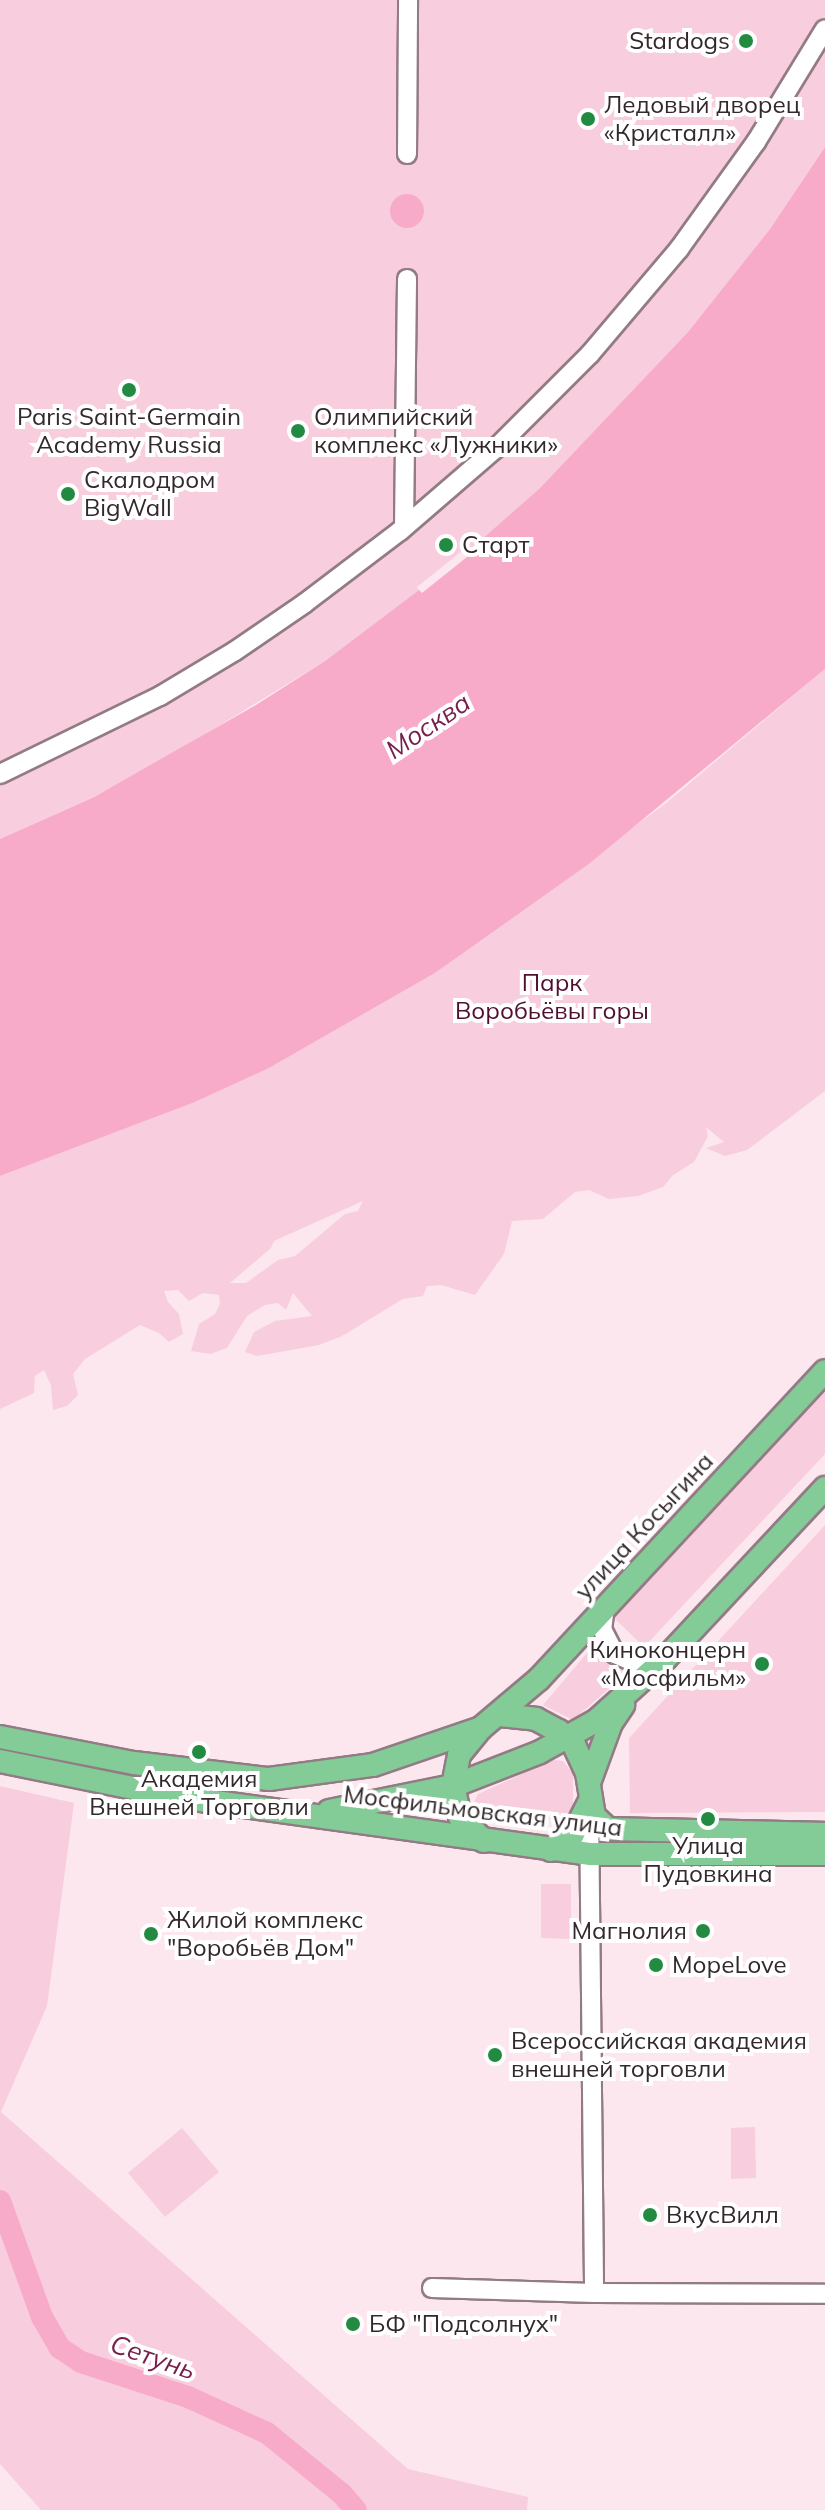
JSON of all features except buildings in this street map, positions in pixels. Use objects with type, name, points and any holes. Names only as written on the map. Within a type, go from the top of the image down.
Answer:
[{"type":"main road","name":"улица Косыгина","points":[[453,1786],[459,1755],[490,1722],[539,1679],[606,1603],[825,1371]]},
{"type":"main road","points":[[300,1814],[382,1803],[453,1786],[567,1737],[630,1693],[825,1488]]},
{"type":"main road","points":[[551,1850],[572,1836],[611,1723],[630,1693]]},
{"type":"main road","name":"улица Косыгина","points":[[0,1737],[58,1751],[248,1777],[297,1777],[373,1765],[490,1722],[536,1719],[567,1737]]},
{"type":"main road","points":[[567,1737],[584,1761],[589,1793]]},
{"type":"main road","name":"Мосфильмовская улица","points":[[0,1761],[111,1786],[551,1850],[591,1854],[825,1854]]},
{"type":"main road","points":[[239,1805],[257,1801],[260,1793],[258,1785],[248,1777]]},
{"type":"main road","points":[[453,1786],[460,1817],[484,1841]]},
{"type":"main road","name":"Мосфильмовская улица","points":[[589,1793],[601,1824],[618,1832],[825,1834]]},
{"type":"street","points":[[407,154],[408,0]]},
{"type":"street","points":[[0,774],[160,696],[235,651],[305,603],[404,527],[533,412],[641,295],[737,170],[825,29]]},
{"type":"street","points":[[404,527],[407,279]]},
{"type":"street","points":[[606,1603],[602,1629],[615,1654],[641,1665],[666,1658]]},
{"type":"street","points":[[589,1793],[594,2293]]},
{"type":"street","points":[[432,2288],[594,2293],[825,2294]]},
{"type":"green space","name":"Олимпийский комплекс «Лужники»","points":[[0,0],[825,0],[825,147],[770,229],[688,332],[540,488],[465,554],[462,551],[417,587],[419,590],[325,661],[171,755],[93,797],[0,839]]},
{"type":"green space","name":"Парк Воробьёвы горы","points":[[825,669],[825,1091],[747,1150],[725,1156],[706,1148],[724,1142],[706,1127],[708,1136],[694,1162],[673,1175],[663,1187],[638,1196],[609,1199],[589,1190],[575,1192],[543,1219],[512,1221],[504,1254],[475,1295],[441,1285],[427,1286],[423,1296],[403,1299],[342,1336],[319,1345],[257,1356],[245,1352],[254,1332],[275,1321],[312,1316],[293,1293],[286,1310],[278,1303],[265,1305],[247,1316],[227,1348],[210,1354],[191,1351],[199,1324],[215,1314],[220,1304],[219,1295],[203,1293],[189,1301],[178,1290],[164,1291],[168,1302],[179,1314],[183,1334],[169,1342],[159,1333],[140,1325],[85,1359],[73,1374],[78,1395],[67,1406],[53,1410],[51,1385],[44,1370],[35,1376],[34,1393],[0,1409],[0,1176],[195,1102],[269,1068],[435,973],[665,804]],"holes":[[[363,1201],[358,1211],[345,1214],[295,1256],[278,1260],[246,1283],[230,1283],[271,1248],[274,1241]]]},
{"type":"green space","points":[[825,1391],[825,1454],[644,1647],[613,1617]]},
{"type":"green space","name":"Киноконцерн «Мосфильм»","points":[[825,1525],[825,1812],[630,1813],[629,1738]]},
{"type":"green space","points":[[598,1640],[629,1671],[573,1720],[543,1705]]},
{"type":"green space","points":[[553,1760],[563,1761],[573,1774],[573,1810],[562,1821],[481,1809],[473,1804],[478,1794]]},
{"type":"green space","points":[[0,1786],[74,1803],[47,2006],[1,2112],[408,2469],[528,2497],[527,2510],[41,2510],[0,2464]]},
{"type":"green space","points":[[541,1884],[571,1884],[571,1939],[541,1938]]},
{"type":"green space","points":[[755,2127],[756,2178],[731,2179],[731,2128]]},
{"type":"green space","points":[[182,2128],[219,2172],[165,2217],[128,2173]]},
{"type":"water","name":"Москва","points":[[825,147],[825,669],[590,863],[435,973],[269,1068],[195,1102],[0,1176],[0,839],[94,797],[256,705],[325,661],[419,590],[422,593],[467,557],[465,554],[540,488],[688,332],[770,229]]},
{"type":"water","points":[[407,194],[419,199],[424,211],[419,223],[407,228],[395,223],[390,211],[395,199]]},
{"type":"waterway","name":"Сетунь","points":[[0,2201],[42,2317],[60,2348],[81,2362],[188,2397],[267,2433],[342,2494],[356,2510]]},
{"type":"place","name":"Stardogs","points":[[746,41]]},
{"type":"place","name":"Ледовый дворец «Кристалл»","points":[[588,119]]},
{"type":"place","name":"Paris Saint-Germain Academy Russia","points":[[129,390]]},
{"type":"place","name":"Олимпийский комплекс «Лужники»","points":[[298,431]]},
{"type":"place","name":"Скалодром BigWall","points":[[68,494]]},
{"type":"place","name":"Старт","points":[[446,545]]},
{"type":"place","name":"Киноконцерн «Мосфильм»","points":[[762,1664]]},
{"type":"place","name":"Академия Внешней Торговли","points":[[199,1752]]},
{"type":"place","name":"Улица Пудовкина","points":[[708,1819]]},
{"type":"place","name":"Магнолия","points":[[703,1931]]},
{"type":"place","name":"Жилой комплекс \"Воробьёв Дом\"","points":[[151,1934]]},
{"type":"place","name":"МореLove","points":[[656,1965]]},
{"type":"place","name":"Всероссийская академия внешней торговли","points":[[495,2055]]},
{"type":"place","name":"ВкусВилл","points":[[650,2215]]},
{"type":"place","name":"БФ \"Подсолнух\"","points":[[353,2324]]}]
